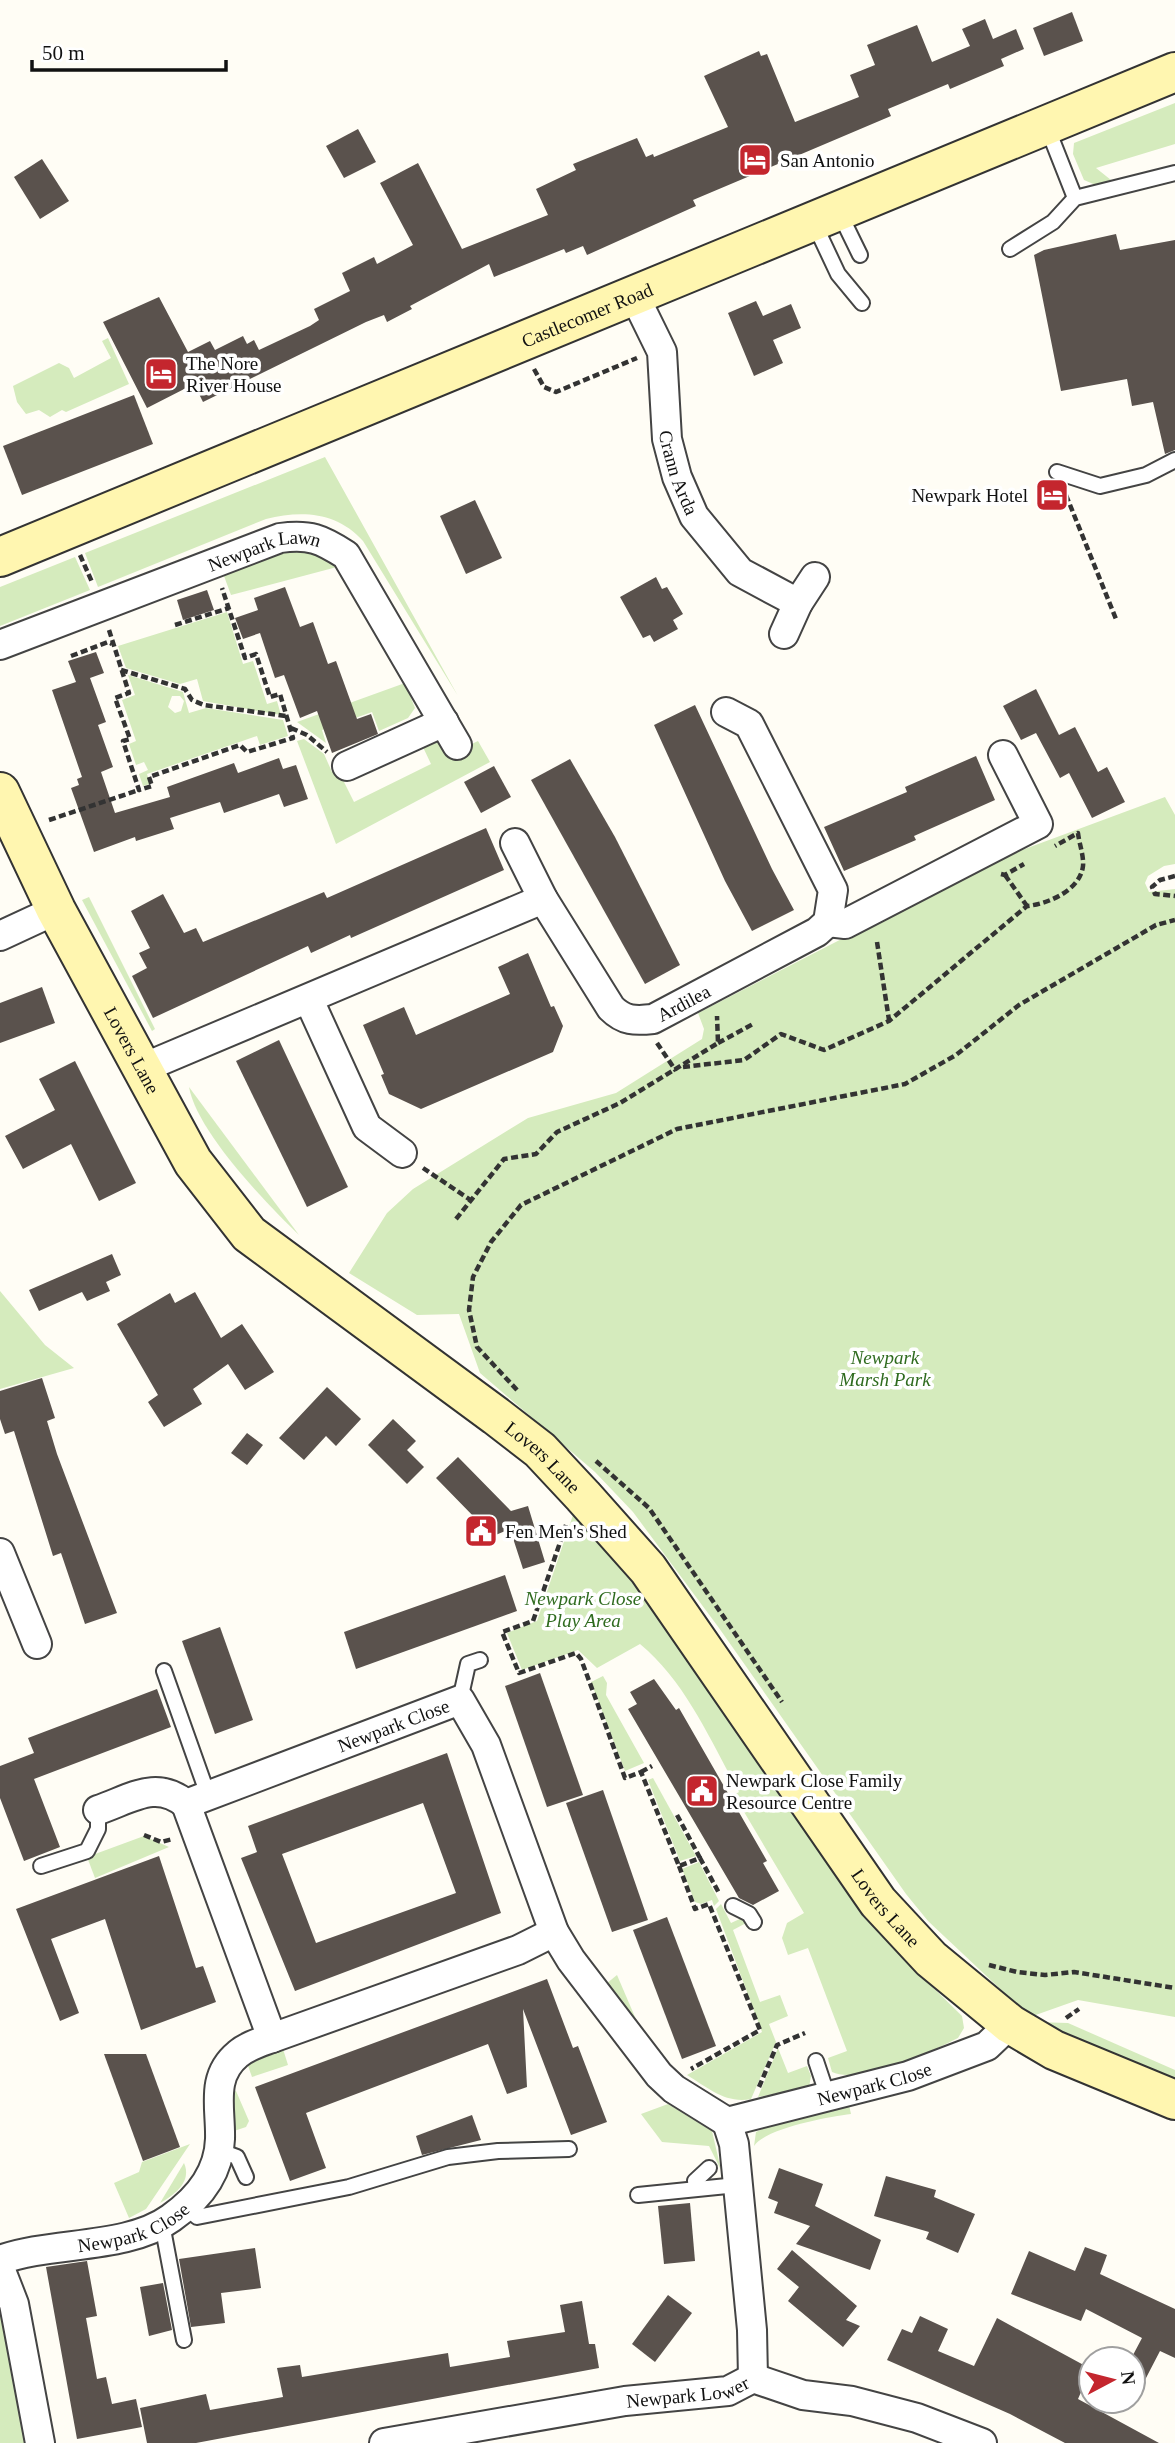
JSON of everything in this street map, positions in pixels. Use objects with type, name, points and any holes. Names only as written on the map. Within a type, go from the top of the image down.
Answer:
[{"type":"street","name":"Castlecomer Road","points":[[0,557],[1175,72]]},
{"type":"street","name":"Crann Arda","points":[[634,295],[660,348],[666,380],[667,439],[677,477],[694,516],[740,572],[798,603]]},
{"type":"street","name":"Newpark Lawn","points":[[0,645],[280,538],[303,535],[326,542],[346,555],[451,733],[339,762]]},
{"type":"street","points":[[784,634],[798,603],[815,577]]},
{"type":"street","points":[[726,712],[749,724],[832,890],[828,922]]},
{"type":"street","name":"Ardilea","points":[[515,843],[544,899],[611,1008],[620,1017],[635,1021],[653,1018],[817,932],[828,922],[845,924],[1038,824],[1003,755]]},
{"type":"street","name":"Lovers Lane","points":[[0,792],[56,910],[193,1162],[249,1234],[540,1450],[648,1569],[878,1902],[931,1959],[1010,2024],[1054,2050],[1175,2100]]},
{"type":"street","points":[[143,1068],[544,899]]},
{"type":"street","points":[[0,936],[56,910]]},
{"type":"street","points":[[309,1000],[367,1127],[402,1153]]},
{"type":"street","points":[[0,1553],[37,1644]]},
{"type":"street","name":"Newpark Close","points":[[197,1800],[460,1700],[486,1745],[554,1932],[571,1960],[659,2076],[674,2090],[727,2122],[908,2076],[987,2046],[1010,2024]]},
{"type":"street","points":[[98,1810],[155,1790],[197,1800],[272,2038]]},
{"type":"street","name":"Newpark Close","points":[[0,2260],[26,2250],[125,2236],[162,2224],[186,2206],[210,2178],[218,2150],[217,2097],[221,2075],[239,2053],[272,2038],[518,1950],[554,1932]]},
{"type":"street","points":[[727,2122],[734,2144],[752,2330],[753,2378]]},
{"type":"street","points":[[0,2268],[14,2304],[40,2443]]},
{"type":"street","name":"Newpark Lower","points":[[384,2443],[625,2401],[728,2391],[753,2378],[803,2395],[852,2401],[917,2418],[982,2443]]},
{"type":"lane","points":[[1046,125],[1075,198]]},
{"type":"lane","points":[[1010,249],[1053,222],[1075,198],[1175,173]]},
{"type":"lane","points":[[826,216],[860,255]]},
{"type":"lane","points":[[826,216],[838,274],[862,303]]},
{"type":"lane","points":[[1057,472],[1100,486],[1146,475],[1175,460]]},
{"type":"lane","points":[[460,1700],[468,1664],[480,1660]]},
{"type":"lane","points":[[164,1671],[197,1800]]},
{"type":"lane","points":[[41,1866],[87,1851],[99,1829],[98,1810]]},
{"type":"lane","points":[[728,1903],[749,1914],[754,1922]]},
{"type":"lane","points":[[816,2061],[828,2097]]},
{"type":"lane","points":[[186,2206],[197,2217],[349,2187],[448,2157],[498,2151],[569,2149]]},
{"type":"lane","points":[[218,2150],[237,2157],[246,2177]]},
{"type":"lane","points":[[696,2188],[695,2181],[709,2168]]},
{"type":"lane","points":[[638,2195],[737,2185]]},
{"type":"lane","points":[[162,2224],[184,2340]]},
{"type":"path","points":[[519,343],[544,387],[556,391],[660,348]]},
{"type":"path","points":[[1057,472],[1115,619]]},
{"type":"path","points":[[80,555],[94,589]]},
{"type":"path","points":[[84,808],[152,786],[149,777],[240,745],[247,752],[293,738],[280,694],[270,697],[256,654],[245,658],[218,576]]},
{"type":"path","points":[[175,625],[229,608]]},
{"type":"path","points":[[107,623],[128,692],[115,698],[130,739],[123,741],[139,790]]},
{"type":"path","points":[[71,656],[108,642],[113,645]]},
{"type":"path","points":[[121,670],[185,689],[192,700],[204,705],[286,716]]},
{"type":"path","points":[[290,727],[307,735],[339,762]]},
{"type":"path","points":[[683,1067],[744,1060],[781,1034],[824,1050],[889,1021],[1027,906],[1046,904],[1073,885],[1083,868],[1078,833],[1046,851]]},
{"type":"path","points":[[990,872],[1005,875],[1026,863]]},
{"type":"path","points":[[1005,875],[1027,906]]},
{"type":"path","points":[[1175,876],[1160,880],[1152,887],[1155,894],[1175,896]]},
{"type":"path","points":[[520,1393],[477,1348],[469,1310],[473,1277],[491,1242],[521,1205],[677,1129],[905,1084],[956,1055],[1019,1005],[1156,925],[1175,920]]},
{"type":"path","points":[[876,933],[889,1021]]},
{"type":"path","points":[[865,945],[877,942]]},
{"type":"path","points":[[718,1043],[715,1017],[726,1011]]},
{"type":"path","points":[[456,1219],[504,1159],[536,1154],[557,1132],[620,1102],[753,1024]]},
{"type":"path","points":[[402,1153],[472,1201]]},
{"type":"path","points":[[589,1454],[649,1508],[788,1711]]},
{"type":"path","points":[[583,1496],[572,1507],[533,1621],[502,1632],[519,1673],[576,1653],[581,1659],[625,1778],[652,1766]]},
{"type":"path","points":[[641,1772],[695,1909],[709,1904],[760,2030],[685,2073]]},
{"type":"path","points":[[677,1815],[728,1903]]},
{"type":"path","points":[[679,1866],[705,1852]]},
{"type":"path","points":[[988,1964],[1017,1972],[1045,1975],[1074,1972],[1175,1987]]},
{"type":"path","points":[[1066,2018],[1079,2009]]},
{"type":"path","points":[[755,2098],[776,2045],[805,2033]]},
{"type":"green space","points":[[1175,103],[1175,144],[1096,168],[1111,180],[1098,186],[1084,180],[1073,154],[1074,143]]},
{"type":"green space","points":[[108,338],[129,384],[50,417],[39,410],[26,414],[17,402],[13,386],[59,363],[69,368],[74,378],[111,358],[102,341]]},
{"type":"green space","points":[[325,457],[458,696],[363,541],[353,531],[330,519],[306,514],[266,519],[98,587],[85,553]]},
{"type":"green space","points":[[306,548],[335,562],[337,567],[231,595],[224,576],[281,552]]},
{"type":"green space","points":[[75,557],[90,590],[0,626],[0,587]]},
{"type":"green space","points":[[227,612],[243,664],[253,661],[267,704],[277,701],[281,715],[203,701],[197,679],[180,684],[126,668],[118,646]]},
{"type":"green space","points":[[128,675],[183,692],[189,713],[206,708],[283,720],[288,736],[260,745],[257,736],[147,774],[150,784],[143,786],[139,774],[148,770],[144,762],[136,765],[129,744],[136,741],[122,700],[135,695]],"holes":[[[172,696],[180,696],[184,701],[181,711],[175,713],[168,707]]]},
{"type":"green space","points":[[405,683],[415,708],[408,718],[379,731],[372,712],[322,730],[326,743],[297,722]]},
{"type":"green space","points":[[442,735],[451,754],[478,741],[490,762],[336,844],[297,741],[304,739],[324,754],[332,772],[338,770],[354,802],[431,764],[422,745]]},
{"type":"green space","name":"Newpark Marsh Park","points":[[1165,797],[1175,815],[1175,864],[1164,866],[1148,876],[1145,883],[1149,892],[1175,889],[1175,2017],[1078,2000],[1030,2017],[928,1921],[906,1894],[719,1628],[633,1512],[595,1472],[480,1373],[459,1314],[417,1315],[349,1273],[387,1213],[413,1189],[528,1118],[616,1093],[702,1039],[704,1029],[698,1013],[995,860]]},
{"type":"green space","points":[[89,897],[155,1029],[152,1031],[82,900]]},
{"type":"green space","points":[[189,1087],[299,1235],[252,1186],[219,1145],[205,1125]]},
{"type":"green space","points":[[0,1291],[45,1345],[74,1368],[0,1389]]},
{"type":"green space","name":"Newpark Close Play Area","points":[[573,1515],[614,1558],[663,1618],[897,1952],[962,2016],[964,2028],[958,2038],[877,2071],[844,2075],[832,2072],[828,2058],[847,2051],[808,1948],[788,1955],[782,1938],[787,1923],[804,1913],[734,1795],[739,1792],[707,1732],[671,1676],[640,1644],[597,1668],[578,1650],[522,1670],[507,1633],[537,1621]]},
{"type":"green space","points":[[603,1676],[607,1683],[606,1695],[644,1763],[625,1771],[591,1682]]},
{"type":"green space","points":[[653,1778],[696,1856],[680,1861],[648,1780]]},
{"type":"green space","points":[[144,1836],[169,1847],[95,1878],[87,1857]]},
{"type":"green space","points":[[699,1862],[719,1901],[714,1906],[712,1900],[701,1904],[695,1902],[682,1869]]},
{"type":"green space","points":[[721,1904],[731,1923],[744,1917],[748,1922],[733,1930],[760,2002],[780,1995],[788,2016],[769,2024],[776,2042],[751,2099],[725,2097],[687,2075],[762,2032],[716,1909]]},
{"type":"green space","points":[[617,1975],[641,2031],[606,1984]]},
{"type":"green space","points":[[1035,2022],[1068,2023],[1175,2070],[1175,2085]]},
{"type":"green space","points":[[778,2048],[788,2073],[807,2066],[811,2076],[809,2087],[758,2097]]},
{"type":"green space","points":[[283,2049],[288,2065],[252,2077],[247,2063]]},
{"type":"green space","points":[[236,2091],[249,2121],[246,2127],[234,2131],[226,2095]]},
{"type":"green space","points":[[668,2104],[712,2131],[721,2170],[709,2146],[662,2142],[641,2114]]},
{"type":"green space","points":[[849,2105],[851,2114],[784,2129],[754,2146],[756,2132],[777,2122]]},
{"type":"green space","points":[[190,2144],[146,2209],[129,2218],[114,2183],[139,2172],[142,2162]]},
{"type":"green space","points":[[184,2163],[186,2176],[181,2186],[160,2203]]},
{"type":"green space","points":[[0,2290],[30,2443],[0,2443]]},
{"type":"building","points":[[1072,12],[1083,41],[1044,56],[1033,28]]},
{"type":"building","points":[[985,19],[993,39],[1016,29],[1024,49],[1001,59],[1004,66],[950,89],[948,84],[888,109],[891,116],[693,200],[696,206],[587,255],[583,246],[566,253],[564,249],[494,277],[489,264],[410,306],[412,309],[387,322],[384,315],[366,322],[203,402],[194,384],[147,408],[103,322],[159,297],[188,352],[210,341],[215,350],[243,336],[247,344],[254,340],[259,350],[319,320],[314,309],[350,291],[342,273],[374,257],[377,264],[413,245],[380,183],[418,163],[462,249],[548,215],[536,189],[576,170],[573,164],[637,138],[646,157],[653,154],[654,157],[728,127],[704,76],[759,51],[761,56],[767,54],[795,122],[859,97],[850,75],[875,65],[867,45],[917,25],[932,62],[970,46],[962,29]]},
{"type":"building","points":[[358,129],[376,162],[344,178],[326,146]]},
{"type":"building","points":[[42,159],[69,201],[40,219],[14,177]]},
{"type":"building","points":[[1116,234],[1120,250],[1175,240],[1175,450],[1165,454],[1153,402],[1132,406],[1127,379],[1061,391],[1034,255],[1044,250]]},
{"type":"building","points":[[756,301],[763,316],[791,304],[801,328],[773,340],[783,363],[754,376],[728,313]]},
{"type":"building","points":[[134,395],[153,444],[22,495],[3,446]]},
{"type":"building","points":[[475,500],[502,558],[466,574],[440,516]]},
{"type":"building","points":[[656,577],[662,589],[667,587],[683,614],[673,620],[678,629],[654,642],[650,635],[643,638],[620,597]]},
{"type":"building","points":[[285,587],[300,627],[313,622],[328,664],[336,661],[357,719],[371,714],[378,734],[332,753],[317,711],[300,718],[284,675],[275,678],[260,633],[243,639],[235,618],[258,610],[254,598]]},
{"type":"building","points":[[207,590],[214,610],[183,620],[177,600]]},
{"type":"building","points":[[96,652],[104,673],[90,678],[106,722],[98,725],[113,767],[101,772],[115,813],[170,797],[167,787],[234,763],[238,773],[279,758],[283,769],[296,765],[308,799],[284,807],[279,794],[224,813],[220,802],[170,818],[174,829],[136,841],[135,837],[94,852],[71,788],[79,785],[77,779],[82,777],[52,690],[76,682],[68,661]]},
{"type":"building","points":[[1036,689],[1059,735],[1075,727],[1098,772],[1107,767],[1125,802],[1092,818],[1069,773],[1060,778],[1036,733],[1021,740],[1003,706]]},
{"type":"building","points":[[695,705],[794,910],[752,931],[725,881],[654,725]]},
{"type":"building","points":[[976,756],[995,800],[914,836],[916,840],[844,871],[824,827],[907,792],[905,787]]},
{"type":"building","points":[[570,759],[615,837],[680,965],[645,984],[531,780]]},
{"type":"building","points":[[494,766],[511,797],[481,813],[464,782]]},
{"type":"building","points":[[486,828],[504,870],[351,938],[350,935],[311,953],[308,946],[153,1018],[132,976],[147,968],[139,953],[150,948],[131,911],[163,894],[184,933],[196,928],[203,942],[324,892],[327,898]]},
{"type":"building","points":[[528,953],[551,1007],[554,1006],[563,1026],[553,1052],[421,1109],[389,1094],[381,1075],[384,1074],[363,1025],[404,1007],[416,1035],[510,994],[498,967]]},
{"type":"building","points":[[42,987],[55,1023],[0,1043],[0,1003]]},
{"type":"building","points":[[279,1040],[348,1187],[307,1207],[236,1061]]},
{"type":"building","points":[[75,1061],[136,1183],[99,1201],[71,1144],[23,1169],[5,1136],[55,1110],[39,1079]]},
{"type":"building","points":[[112,1254],[121,1275],[106,1282],[110,1291],[87,1301],[82,1292],[39,1311],[29,1290]]},
{"type":"building","points":[[195,1292],[221,1338],[242,1324],[274,1372],[245,1390],[228,1364],[193,1389],[202,1404],[164,1427],[148,1402],[158,1395],[117,1324],[170,1293],[175,1303]]},
{"type":"building","points":[[42,1378],[55,1418],[47,1421],[57,1454],[117,1613],[85,1624],[61,1553],[53,1556],[14,1431],[5,1434],[0,1419],[0,1391]]},
{"type":"building","points":[[327,1387],[361,1419],[336,1446],[326,1436],[304,1460],[279,1438]]},
{"type":"building","points":[[393,1419],[416,1441],[407,1450],[424,1467],[407,1484],[368,1445]]},
{"type":"building","points":[[247,1433],[263,1445],[247,1465],[231,1453]]},
{"type":"building","points":[[458,1457],[511,1511],[528,1506],[545,1562],[523,1569],[510,1529],[474,1544],[466,1525],[477,1520],[436,1478]]},
{"type":"building","points":[[505,1575],[517,1611],[356,1669],[344,1632]]},
{"type":"building","points":[[220,1627],[253,1720],[215,1734],[182,1641]]},
{"type":"building","points":[[540,1673],[583,1795],[547,1807],[505,1686]]},
{"type":"building","points":[[654,1679],[676,1710],[679,1708],[767,1861],[763,1863],[779,1891],[753,1905],[739,1898],[628,1709],[637,1704],[630,1692]]},
{"type":"building","points":[[157,1689],[171,1727],[34,1779],[60,1847],[24,1861],[0,1798],[0,1766],[34,1753],[28,1738]]},
{"type":"building","points":[[447,1753],[501,1913],[295,1991],[241,1858],[257,1852],[248,1826]],"holes":[[[423,1803],[456,1893],[316,1943],[282,1854]]]},
{"type":"building","points":[[603,1790],[648,1920],[612,1932],[566,1803]]},
{"type":"building","points":[[159,1856],[196,1968],[203,1966],[216,2002],[141,2030],[105,1919],[51,1939],[79,2013],[60,2021],[16,1909]]},
{"type":"building","points":[[667,1917],[716,2046],[682,2059],[633,1930]]},
{"type":"building","points":[[547,1979],[573,2048],[578,2046],[607,2122],[571,2135],[523,2009],[527,2087],[507,2094],[488,2044],[306,2113],[326,2168],[290,2181],[255,2087]]},
{"type":"building","points":[[104,2054],[146,2054],[180,2147],[143,2161]]},
{"type":"building","points":[[472,2115],[481,2140],[422,2155],[416,2136]]},
{"type":"building","points":[[779,2168],[823,2184],[815,2206],[881,2240],[870,2270],[796,2244],[810,2226],[774,2213],[778,2202],[768,2198]]},
{"type":"building","points":[[886,2176],[936,2190],[934,2197],[975,2214],[958,2253],[926,2239],[929,2232],[874,2216]]},
{"type":"building","points":[[690,2203],[695,2261],[664,2264],[658,2206]]},
{"type":"building","points":[[1085,2247],[1107,2255],[1100,2274],[1175,2309],[1175,2358],[1160,2351],[1147,2376],[1147,2345],[1138,2345],[1142,2338],[1086,2309],[1081,2321],[1011,2294],[1029,2251],[1075,2271]]},
{"type":"building","points":[[255,2248],[261,2288],[221,2293],[225,2323],[191,2327],[179,2259]]},
{"type":"building","points":[[792,2250],[857,2306],[846,2320],[860,2326],[843,2347],[788,2301],[799,2287],[777,2269]]},
{"type":"building","points":[[87,2261],[97,2316],[86,2318],[97,2379],[106,2377],[112,2404],[136,2399],[142,2427],[77,2439],[46,2267]]},
{"type":"building","points":[[163,2283],[172,2330],[149,2336],[140,2287]]},
{"type":"building","points":[[668,2295],[692,2313],[655,2362],[632,2344]]},
{"type":"building","points":[[582,2301],[589,2344],[595,2344],[599,2368],[196,2443],[147,2443],[140,2408],[206,2394],[210,2410],[283,2397],[277,2368],[300,2365],[302,2377],[448,2353],[450,2367],[510,2357],[507,2341],[565,2332],[560,2305]]},
{"type":"building","points":[[920,2316],[948,2329],[938,2351],[974,2366],[997,2318],[1077,2361],[1077,2415],[1107,2415],[1159,2443],[1065,2443],[1010,2414],[887,2360],[902,2329],[912,2333]]},
{"type":"place","name":"San Antonio","points":[[755,160]]},
{"type":"place","name":"The Nore River House","points":[[161,374]]},
{"type":"place","name":"Newpark Hotel","points":[[1052,495]]},
{"type":"place","name":"Fen Men's Shed","points":[[481,1531]]},
{"type":"place","name":"Newpark Close Family Resource Centre","points":[[702,1791]]}]
